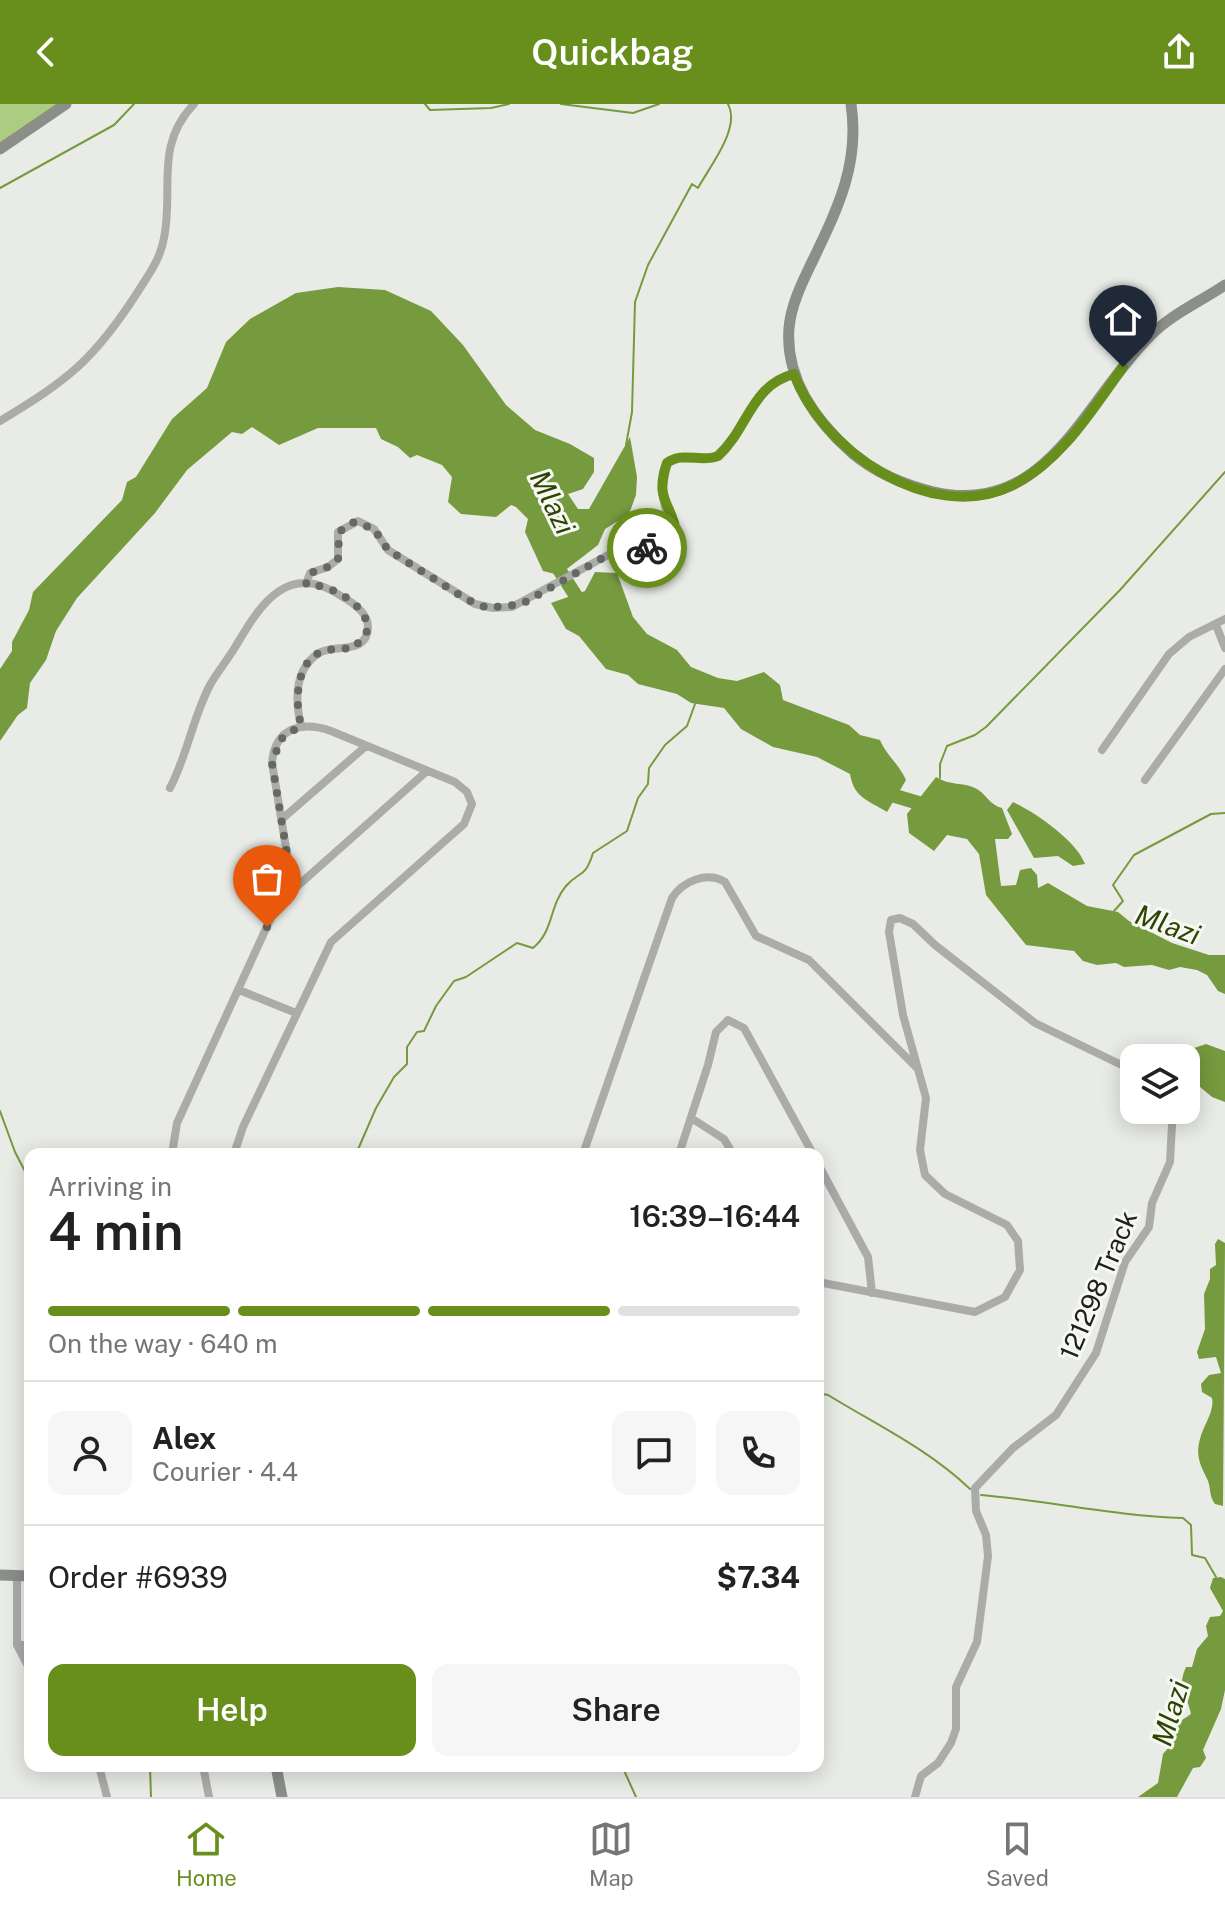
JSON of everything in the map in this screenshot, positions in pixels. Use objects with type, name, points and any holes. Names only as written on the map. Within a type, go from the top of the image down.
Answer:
[{"type":"street","points":[[0,149],[66,104]]},
{"type":"street","points":[[0,421],[51,390],[83,365],[106,340],[144,282],[164,242],[165,177],[172,136],[194,104]]},
{"type":"street","points":[[851,104],[853,153],[845,190],[791,314],[789,345],[794,374],[807,401],[829,430],[875,470],[911,486],[944,494],[978,496],[993,493],[1027,476],[1061,448],[1152,333],[1225,285]]},
{"type":"street","points":[[306,584],[310,573],[328,567],[338,559],[338,532],[358,521],[374,529],[388,550],[481,607],[512,607],[621,551],[663,547],[673,541],[677,531],[665,507],[662,492],[667,463],[679,457],[702,460],[718,456],[764,389],[777,379],[794,374]]},
{"type":"street","points":[[170,788],[210,687],[259,608],[278,591],[306,584],[326,587],[343,597],[362,612],[368,626],[364,638],[355,647],[324,651],[313,659],[295,696],[301,725]]},
{"type":"street","points":[[1102,750],[1169,654],[1189,637],[1225,619]]},
{"type":"street","points":[[1216,625],[1225,648]]},
{"type":"street","points":[[1145,780],[1225,669]]},
{"type":"street","points":[[236,1148],[331,942],[443,844],[470,816],[472,804],[467,792],[455,782],[366,746],[321,728],[301,725],[281,739],[272,757],[293,890]]},
{"type":"street","points":[[282,819],[366,746]]},
{"type":"street","points":[[173,1148],[177,1123],[274,911],[293,890],[427,771]]},
{"type":"street","points":[[585,1148],[672,898],[683,886],[702,878],[717,877],[725,882],[756,936],[809,960],[917,1069]]},
{"type":"street","points":[[824,1283],[979,1311],[1005,1297],[1020,1270],[1021,1250],[1007,1225],[945,1194],[925,1175],[920,1150],[926,1102],[903,1015],[888,925],[897,918],[913,924],[947,955],[1035,1023],[1120,1064]]},
{"type":"street","points":[[239,990],[296,1013]]},
{"type":"street","points":[[681,1148],[720,1025],[731,1020],[744,1028],[810,1148]]},
{"type":"street","points":[[691,1118],[724,1139],[729,1148]]},
{"type":"street","name":"121298 Track","points":[[915,1797],[921,1776],[938,1763],[951,1743],[956,1729],[956,1687],[977,1642],[988,1556],[986,1535],[976,1511],[975,1488],[1013,1448],[1056,1415],[1096,1353],[1125,1262],[1149,1227],[1152,1203],[1168,1169],[1171,1124]]},
{"type":"street","points":[[824,1175],[868,1257],[872,1293]]},
{"type":"street","points":[[0,1575],[24,1576]]},
{"type":"street","points":[[17,1575],[17,1645],[24,1658]]},
{"type":"street","points":[[17,1645],[24,1645]]},
{"type":"street","points":[[101,1772],[107,1797]]},
{"type":"street","points":[[204,1772],[209,1797]]},
{"type":"street","points":[[277,1772],[282,1797]]},
{"type":"shaded area","points":[[0,104],[64,104],[0,147]]},
{"type":"water","points":[[338,287],[385,290],[431,311],[463,345],[506,405],[535,430],[594,458],[594,472],[583,489],[568,494],[578,509],[589,509],[630,437],[637,477],[636,495],[629,514],[605,529],[598,545],[559,575],[543,571],[525,532],[528,519],[516,507],[511,505],[496,517],[461,514],[448,502],[452,477],[442,465],[417,455],[410,458],[398,447],[381,439],[376,428],[318,428],[279,445],[252,427],[242,434],[232,432],[187,470],[155,513],[77,598],[56,631],[46,660],[30,683],[27,708],[18,715],[0,741],[0,669],[12,651],[12,642],[29,610],[33,592],[122,500],[127,482],[136,477],[172,419],[207,388],[226,342],[250,319],[296,293]]},
{"type":"water","points":[[595,572],[617,573],[633,617],[647,634],[677,650],[691,667],[718,678],[737,681],[764,672],[780,685],[783,700],[849,725],[860,735],[880,740],[906,780],[887,812],[858,793],[850,774],[817,757],[773,747],[741,729],[724,708],[691,703],[677,694],[638,684],[628,675],[606,669],[579,636],[566,629],[551,603],[585,591]]},
{"type":"water","points":[[936,777],[975,788],[1002,808],[1012,834],[1008,839],[995,839],[1001,886],[1016,885],[1020,870],[1031,868],[1037,875],[1038,888],[1048,883],[1087,906],[1118,912],[1172,943],[1209,955],[1225,955],[1225,994],[1218,991],[1207,975],[1197,970],[1180,967],[1169,970],[1152,965],[1124,967],[1116,963],[1097,965],[1083,961],[1074,951],[1026,945],[986,895],[979,854],[967,839],[947,835],[934,851],[909,833],[907,814]]},
{"type":"water","points":[[1013,802],[1065,837],[1085,864],[1073,866],[1058,856],[1034,858],[1007,810]]},
{"type":"water","points":[[1206,1044],[1225,1051],[1225,1102],[1212,1097],[1200,1087],[1200,1046]]},
{"type":"water","points":[[1218,1239],[1225,1243],[1223,1506],[1213,1501],[1198,1451],[1212,1403],[1212,1398],[1202,1392],[1201,1384],[1209,1375],[1221,1373],[1216,1357],[1199,1359],[1197,1352],[1205,1329],[1204,1294],[1210,1269],[1216,1265],[1215,1244]]},
{"type":"water","points":[[1213,1578],[1225,1579],[1225,1690],[1221,1709],[1203,1750],[1206,1758],[1200,1767],[1193,1768],[1177,1797],[1138,1797],[1158,1783],[1163,1754],[1170,1746],[1172,1731],[1191,1714],[1182,1686],[1183,1675],[1186,1667],[1192,1667],[1197,1649],[1208,1636],[1206,1626],[1210,1617],[1220,1616],[1223,1611],[1210,1588]]},
{"type":"waterway","points":[[0,188],[114,125],[134,104]]},
{"type":"waterway","points":[[425,104],[430,110],[491,108],[509,104]]},
{"type":"waterway","points":[[561,104],[633,113],[659,104]]},
{"type":"waterway","points":[[626,445],[632,412],[635,302],[648,265],[692,184],[698,188],[722,147],[730,124],[728,104]]},
{"type":"waterway","points":[[940,778],[940,764],[947,746],[986,727],[1120,590],[1225,472]]},
{"type":"waterway","name":"Mlazi","points":[[551,557],[583,607]]},
{"type":"waterway","points":[[359,1148],[376,1108],[394,1077],[407,1064],[407,1047],[417,1032],[424,1031],[436,1006],[454,981],[466,977],[517,943],[533,948],[540,941],[566,886],[585,871],[593,853],[627,831],[638,798],[648,784],[649,768],[665,745],[687,726],[695,704]]},
{"type":"waterway","name":"Mlazi","points":[[884,784],[895,796],[932,807]]},
{"type":"waterway","points":[[1114,911],[1123,901],[1113,885],[1134,855],[1211,814],[1225,813]]},
{"type":"waterway","points":[[0,1111],[24,1169]]},
{"type":"waterway","points":[[824,1394],[902,1438],[970,1489]]},
{"type":"waterway","points":[[981,1495],[1183,1518],[1191,1525],[1192,1555],[1205,1558],[1216,1577]]},
{"type":"waterway","points":[[150,1772],[151,1797]]},
{"type":"waterway","points":[[625,1772],[636,1797]]},
{"type":"way so far","points":[[267,927],[274,911],[293,890],[273,774],[274,751],[288,732],[301,725],[295,696],[316,655],[324,651],[351,649],[361,643],[368,630],[364,615],[355,605],[326,587],[306,584],[310,573],[328,567],[338,559],[337,537],[340,529],[361,521],[369,525],[388,550],[475,604],[493,608],[522,604],[545,588],[608,555],[647,548]]},
{"type":"route","points":[[647,548],[667,545],[673,541],[677,531],[663,502],[667,463],[675,457],[709,460],[722,453],[757,398],[777,379],[794,374],[807,401],[829,430],[875,470],[930,491],[978,496],[1012,486],[1061,448],[1081,426],[1123,367]]}]
